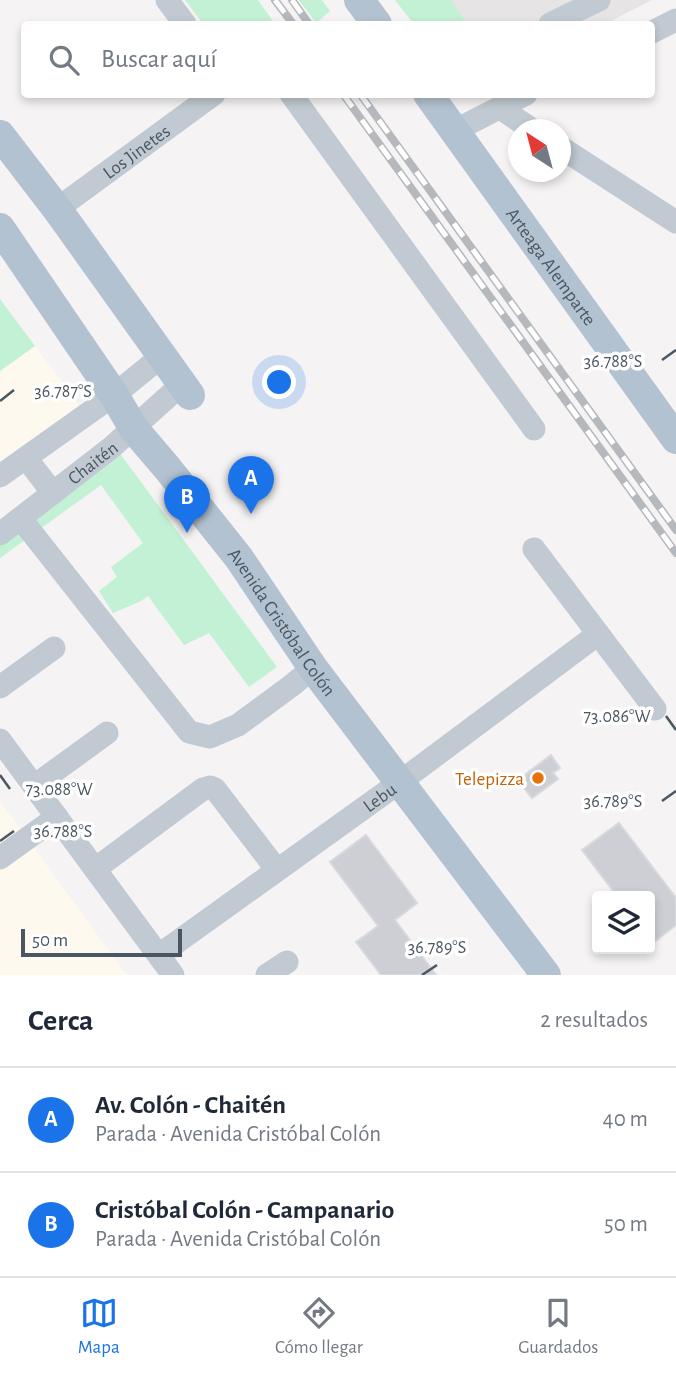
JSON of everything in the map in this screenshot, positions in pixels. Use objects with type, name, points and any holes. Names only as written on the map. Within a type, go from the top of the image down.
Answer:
[{"type":"main road","points":[[359,0],[375,21]]},
{"type":"main road","name":"Arteaga Alemparte","points":[[431,98],[676,439]]},
{"type":"main road","points":[[0,135],[57,209],[186,390]]},
{"type":"main road","name":"Avenida Cristóbal Colón","points":[[0,229],[114,395],[134,429],[239,558],[313,668],[546,975]]},
{"type":"street","points":[[167,0],[183,21]]},
{"type":"street","points":[[556,21],[598,0]]},
{"type":"street","points":[[655,30],[676,20]]},
{"type":"street","name":"Los Jinetes","points":[[57,209],[209,98]]},
{"type":"street","points":[[294,98],[534,429]]},
{"type":"street","points":[[454,131],[519,98]]},
{"type":"street","points":[[500,108],[516,119]]},
{"type":"street","points":[[571,154],[676,222]]},
{"type":"street","points":[[0,476],[114,395],[162,356]]},
{"type":"street","name":"Chaitén","points":[[0,534],[186,390]]},
{"type":"street","points":[[26,458],[53,493]]},
{"type":"street","points":[[20,519],[189,733],[210,737],[238,724],[313,668]]},
{"type":"street","points":[[534,549],[655,709]]},
{"type":"street","name":"Lebu","points":[[159,955],[400,782],[598,634]]},
{"type":"street","points":[[0,687],[54,648]]},
{"type":"street","points":[[34,786],[107,733]]},
{"type":"street","points":[[0,740],[173,975]]},
{"type":"street","points":[[95,869],[203,789],[211,787],[277,870]]},
{"type":"street","points":[[0,858],[57,817]]},
{"type":"street","points":[[267,975],[287,962]]},
{"type":"shaded area","points":[[395,0],[652,0],[611,21],[412,21]]},
{"type":"shaded area","points":[[35,346],[89,417],[0,480],[0,371]]},
{"type":"shaded area","points":[[0,801],[127,975],[0,975]]},
{"type":"green space","points":[[185,0],[258,0],[273,21],[201,21]]},
{"type":"green space","points":[[299,0],[322,0],[330,11],[315,21]]},
{"type":"green space","points":[[395,0],[451,0],[465,21],[412,21]]},
{"type":"green space","points":[[0,299],[35,346],[0,371]]},
{"type":"green space","points":[[116,448],[277,667],[249,687],[209,633],[184,645],[148,596],[113,613],[99,591],[117,577],[111,567],[143,543],[101,485],[0,558],[0,534]]},
{"type":"building","points":[[551,755],[560,768],[553,773],[558,779],[532,798],[518,780]]},
{"type":"building","points":[[619,823],[676,898],[676,925],[655,941],[655,891],[613,891],[582,850]]},
{"type":"building","points":[[366,835],[417,903],[395,920],[436,975],[381,975],[356,942],[378,926],[330,862]]},
{"type":"railway","points":[[275,0],[291,21]]},
{"type":"railway","points":[[292,0],[307,21]]},
{"type":"railway","points":[[346,98],[676,553]]},
{"type":"railway","points":[[363,98],[676,530]]},
{"type":"place","name":"Av. Colón - Chaitén","points":[[251,514]]},
{"type":"place","name":"Cristóbal Colón - Campanario","points":[[187,533]]},
{"type":"place","name":"Telepizza","points":[[538,778]]}]
